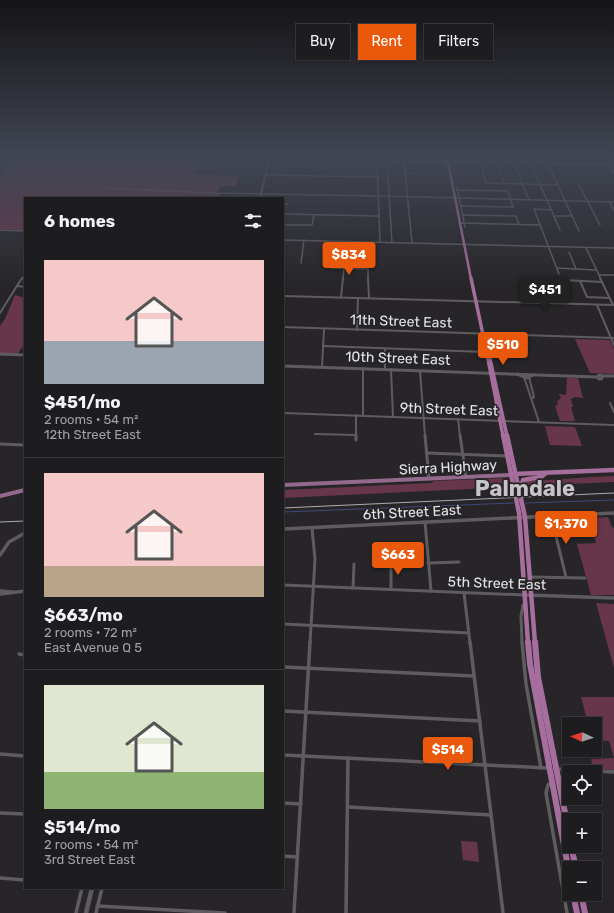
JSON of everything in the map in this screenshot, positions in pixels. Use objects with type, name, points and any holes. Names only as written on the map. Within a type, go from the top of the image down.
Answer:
[{"type":"highway","points":[[455,202],[522,517],[530,577],[527,605],[530,664],[567,861]]},
{"type":"highway","points":[[501,421],[507,456],[520,493],[538,677],[565,813]]},
{"type":"highway","name":"Sierra Highway","points":[[513,474],[614,470]]},
{"type":"highway","points":[[520,493],[522,490],[523,480],[541,477],[547,473]]},
{"type":"highway","points":[[574,901],[577,913]]},
{"type":"highway","points":[[582,901],[585,913]]},
{"type":"main road","points":[[0,354],[24,355]]},
{"type":"main road","name":"10th Street East","points":[[284,366],[420,370],[529,376]]},
{"type":"main road","points":[[529,376],[614,377]]},
{"type":"main road","name":"Sierra Highway","points":[[284,485],[513,474]]},
{"type":"main road","points":[[0,496],[24,490]]},
{"type":"street","points":[[379,202],[380,242]]},
{"type":"street","points":[[389,202],[392,243]]},
{"type":"street","points":[[408,202],[412,243]]},
{"type":"street","points":[[460,202],[465,227]]},
{"type":"street","points":[[461,206],[513,207],[512,202]]},
{"type":"street","points":[[548,202],[560,230]]},
{"type":"street","points":[[565,202],[579,231]]},
{"type":"street","points":[[587,202],[600,226]]},
{"type":"street","points":[[600,202],[614,202]]},
{"type":"street","points":[[609,202],[614,210]]},
{"type":"street","points":[[552,210],[534,209],[558,274]]},
{"type":"street","points":[[284,214],[379,216]]},
{"type":"street","points":[[463,214],[516,216],[519,224]]},
{"type":"street","points":[[284,225],[312,225],[314,215]]},
{"type":"street","points":[[554,216],[572,216]]},
{"type":"street","points":[[459,223],[540,225]]},
{"type":"street","points":[[0,230],[24,231]]},
{"type":"street","points":[[284,240],[614,248]]},
{"type":"street","points":[[301,263],[304,240]]},
{"type":"street","points":[[284,296],[613,305],[586,248]]},
{"type":"street","points":[[569,252],[576,269]]},
{"type":"street","points":[[331,268],[368,269],[369,298]]},
{"type":"street","points":[[556,268],[596,270]]},
{"type":"street","points":[[341,297],[344,269]]},
{"type":"street","points":[[0,313],[24,275]]},
{"type":"street","points":[[599,275],[614,275]]},
{"type":"street","points":[[564,280],[602,282]]},
{"type":"street","points":[[580,281],[588,297],[609,298]]},
{"type":"street","points":[[540,282],[547,304]]},
{"type":"street","points":[[16,286],[24,287]]},
{"type":"street","points":[[357,330],[358,298]]},
{"type":"street","points":[[597,305],[614,345]]},
{"type":"street","name":"11th Street East","points":[[284,328],[612,338]]},
{"type":"street","points":[[322,367],[324,329]]},
{"type":"street","points":[[323,346],[467,352],[486,350]]},
{"type":"street","points":[[385,349],[386,369]]},
{"type":"street","points":[[363,368],[363,416]]},
{"type":"street","points":[[391,369],[393,417]]},
{"type":"street","points":[[420,370],[428,479]]},
{"type":"street","points":[[523,375],[539,422]]},
{"type":"street","points":[[529,376],[534,397],[532,398]]},
{"type":"street","points":[[610,403],[614,412]]},
{"type":"street","name":"9th Street East","points":[[284,413],[614,425]]},
{"type":"street","points":[[356,415],[356,440]]},
{"type":"street","points":[[458,419],[466,477]]},
{"type":"street","points":[[315,434],[356,436]]},
{"type":"street","points":[[0,444],[24,445]]},
{"type":"street","points":[[427,453],[507,456]]},
{"type":"street","name":"6th Street East","points":[[284,529],[614,513]]},
{"type":"street","points":[[551,516],[566,577]]},
{"type":"street","points":[[425,522],[431,591]]},
{"type":"street","points":[[294,913],[315,560],[312,528]]},
{"type":"street","points":[[0,555],[9,542],[24,534]]},
{"type":"street","points":[[428,563],[459,562]]},
{"type":"street","points":[[391,563],[391,589]]},
{"type":"street","points":[[353,588],[354,564]]},
{"type":"street","points":[[530,577],[585,578]]},
{"type":"street","name":"5th Street East","points":[[284,585],[529,596],[614,598]]},
{"type":"street","points":[[0,592],[24,591]]},
{"type":"street","points":[[464,593],[503,913]]},
{"type":"street","points":[[527,605],[523,605],[520,613],[522,647],[541,768]]},
{"type":"street","points":[[284,624],[469,633]]},
{"type":"street","points":[[19,654],[24,655]]},
{"type":"street","points":[[284,667],[474,676]]},
{"type":"street","points":[[284,711],[480,721]]},
{"type":"street","points":[[0,754],[24,756]]},
{"type":"street","points":[[284,755],[614,772]]},
{"type":"street","points":[[346,913],[348,758]]},
{"type":"street","points":[[552,781],[548,785],[546,793],[567,913]]},
{"type":"street","points":[[284,803],[300,804]]},
{"type":"street","points":[[348,807],[492,815]]},
{"type":"street","points":[[0,812],[24,814]]},
{"type":"street","points":[[284,856],[297,857]]},
{"type":"street","points":[[0,878],[24,880]]},
{"type":"street","points":[[76,913],[82,889]]},
{"type":"street","points":[[86,913],[92,889]]},
{"type":"street","points":[[96,913],[102,889]]},
{"type":"street","points":[[97,906],[225,913]]},
{"type":"shaded area","points":[[0,202],[24,202],[24,230],[0,229]]},
{"type":"shaded area","points":[[15,295],[24,298],[24,345],[18,353],[0,353],[0,326],[5,319]]},
{"type":"shaded area","points":[[575,339],[610,340],[614,349],[614,374],[590,373]]},
{"type":"shaded area","points":[[567,378],[578,378],[583,398],[575,397],[571,399],[573,407],[571,407],[575,421],[560,421],[555,406],[558,405],[557,401],[561,398],[559,394],[566,395]]},
{"type":"shaded area","points":[[545,426],[575,427],[582,446],[550,445]]},
{"type":"shaded area","points":[[614,476],[614,482],[525,486],[524,484],[527,481]]},
{"type":"shaded area","points":[[508,478],[510,487],[284,498],[284,490],[431,483],[434,481]]},
{"type":"shaded area","points":[[608,517],[612,527],[614,528],[614,595],[591,595],[577,544],[596,543],[589,518]]},
{"type":"shaded area","points":[[596,603],[614,604],[614,668]]},
{"type":"shaded area","points":[[581,697],[614,697],[614,758],[609,741],[602,740],[602,717],[586,717]]},
{"type":"shaded area","points":[[614,758],[614,770],[602,769],[602,765],[592,765],[591,759]]},
{"type":"shaded area","points":[[461,841],[477,842],[479,862],[463,860]]},
{"type":"waterway","points":[[526,503],[614,500]]},
{"type":"waterway","points":[[284,512],[513,503]]},
{"type":"railway","points":[[284,508],[614,493]]},
{"type":"railway","points":[[0,522],[24,521]]},
{"type":"district","name":"Palmdale","points":[[525,488]]}]
